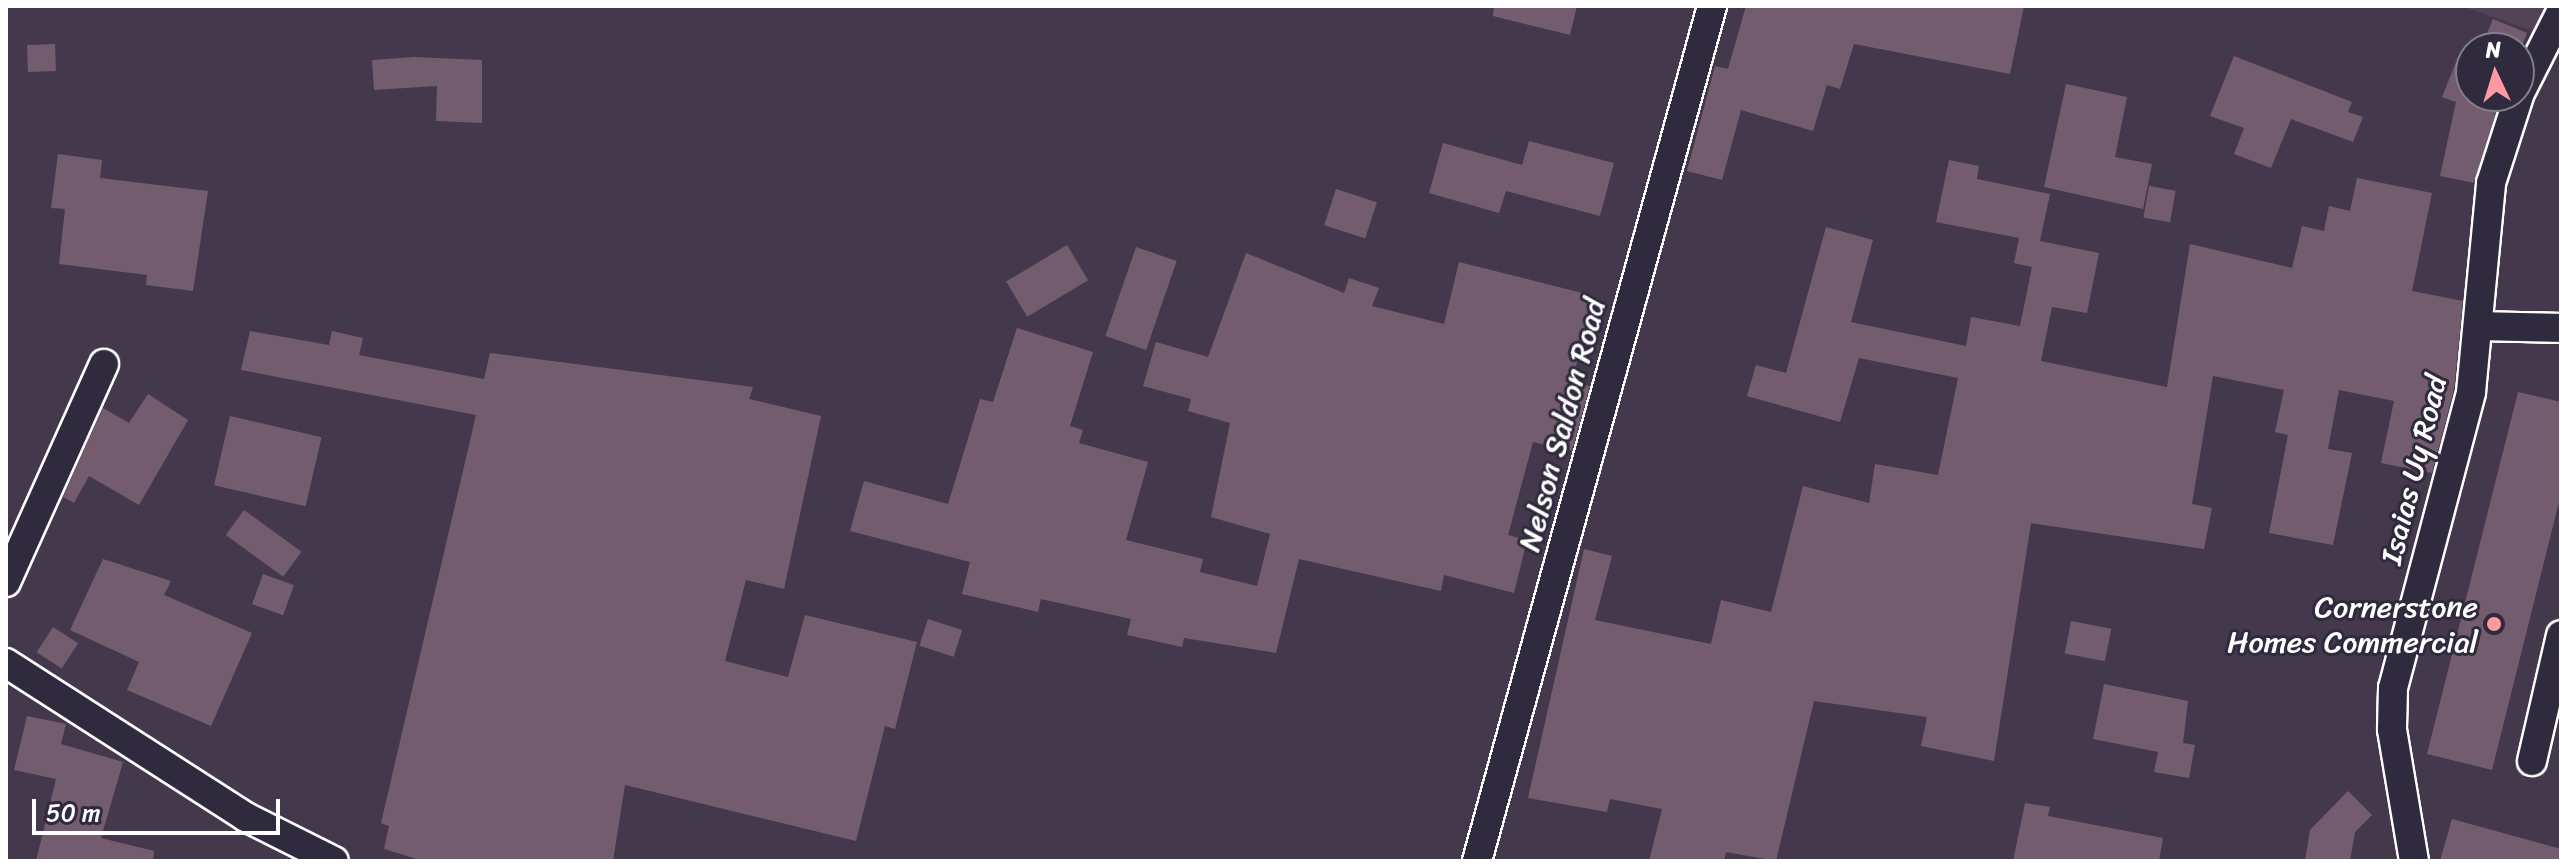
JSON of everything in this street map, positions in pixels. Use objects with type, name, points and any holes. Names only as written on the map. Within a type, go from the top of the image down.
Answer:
[{"type":"street","name":"Nelson Saldon Road","points":[[1477,861],[1712,6]]},
{"type":"street","name":"Isaias Uy Road","points":[[2535,64],[2561,12]]},
{"type":"street","name":"Isaias Uy Road","points":[[2414,861],[2392,729],[2393,688],[2448,494],[2480,326],[2491,183],[2514,112]]},
{"type":"street","points":[[2480,326],[2561,328]]},
{"type":"street","points":[[6,582],[104,364]]},
{"type":"street","points":[[2532,761],[2561,635]]},
{"type":"street","points":[[6,663],[232,808],[334,861]]},
{"type":"shaded area","points":[[2461,6],[2559,6],[2543,34]]},
{"type":"building","points":[[1494,6],[1577,6],[1570,35],[1493,16]]},
{"type":"building","points":[[1746,6],[2024,6],[2010,74],[1854,44],[1840,89],[1827,85],[1813,131],[1741,110],[1722,180],[1687,171],[1715,66],[1728,69]]},
{"type":"building","points":[[2493,19],[2525,32],[2488,32]]},
{"type":"building","points":[[55,44],[56,71],[28,72],[27,45]]},
{"type":"building","points":[[2234,56],[2352,102],[2348,112],[2363,117],[2353,142],[2291,119],[2271,168],[2234,154],[2244,128],[2210,116]]},
{"type":"building","points":[[414,57],[482,60],[482,123],[436,121],[437,86],[374,90],[372,60]]},
{"type":"building","points":[[2455,64],[2455,102],[2442,97]]},
{"type":"building","points":[[2066,84],[2127,97],[2115,157],[2152,164],[2143,209],[2044,187]]},
{"type":"building","points":[[2455,107],[2455,112],[2496,112],[2474,183],[2440,176]]},
{"type":"building","points":[[1529,141],[1614,163],[1600,216],[1506,191],[1499,213],[1429,193],[1443,143],[1522,165]]},
{"type":"building","points":[[58,154],[102,160],[100,178],[208,191],[193,291],[146,285],[147,275],[59,264],[65,209],[51,208]]},
{"type":"building","points":[[1949,160],[1979,166],[1977,179],[2050,194],[2040,241],[2099,253],[2087,313],[2052,307],[2041,361],[2167,387],[2190,244],[2292,268],[2302,226],[2324,231],[2329,206],[2350,211],[2357,178],[2432,193],[2412,291],[2463,301],[2454,389],[2432,473],[2381,463],[2394,401],[2339,390],[2328,449],[2352,453],[2333,545],[2269,533],[2288,435],[2275,432],[2284,390],[2213,376],[2192,504],[2212,508],[2204,549],[2031,523],[1994,761],[1921,746],[1927,717],[1814,701],[1776,861],[1726,852],[1724,861],[1649,861],[1662,809],[1610,799],[1607,812],[1528,798],[1584,549],[1612,556],[1595,620],[1711,644],[1721,600],[1771,612],[1803,486],[1869,503],[1875,464],[1938,475],[1958,378],[1859,358],[1840,422],[1747,396],[1756,365],[1786,373],[1826,227],[1873,240],[1851,322],[1966,346],[1971,317],[2020,326],[2032,267],[2014,263],[2019,238],[1936,222]]},
{"type":"building","points":[[2149,186],[2176,191],[2170,222],[2143,218]]},
{"type":"building","points":[[1336,189],[1377,202],[1365,238],[1324,225]]},
{"type":"building","points":[[1067,245],[1088,280],[1027,317],[1006,282]]},
{"type":"building","points":[[1136,247],[1177,261],[1146,350],[1105,336]]},
{"type":"building","points":[[1246,253],[1344,293],[1349,278],[1379,288],[1372,306],[1444,324],[1459,262],[1594,296],[1572,382],[1590,386],[1572,451],[1533,442],[1508,535],[1527,540],[1514,593],[1444,575],[1441,591],[1299,559],[1276,653],[1184,638],[1182,647],[1127,635],[1131,619],[1041,599],[1038,612],[962,594],[970,562],[850,531],[864,481],[948,504],[980,399],[993,402],[1017,328],[1093,352],[1070,426],[1083,430],[1079,443],[1148,462],[1126,540],[1203,559],[1200,572],[1257,586],[1270,534],[1211,517],[1230,423],[1188,411],[1191,399],[1143,386],[1156,342],[1208,357]]},
{"type":"building","points":[[250,331],[329,345],[332,331],[363,338],[359,355],[484,379],[490,353],[753,387],[749,399],[821,416],[784,589],[746,580],[725,661],[788,677],[805,615],[917,642],[895,729],[885,726],[856,841],[625,785],[613,861],[424,861],[384,849],[389,826],[381,823],[476,415],[241,370]]},
{"type":"building","name":"Cornerstone Homes Commercial","points":[[2518,392],[2561,402],[2561,494],[2492,770],[2427,754]]},
{"type":"building","points":[[148,394],[188,420],[139,505],[89,476],[74,503],[63,497],[103,408],[129,423]]},
{"type":"building","points":[[230,416],[322,437],[306,506],[214,485]]},
{"type":"building","points":[[244,510],[301,552],[283,577],[226,535]]},
{"type":"building","points":[[103,559],[171,581],[164,595],[252,633],[211,726],[127,690],[139,662],[70,630]]},
{"type":"building","points":[[263,574],[294,585],[283,615],[252,604]]},
{"type":"building","points":[[928,619],[962,630],[954,657],[919,646]]},
{"type":"building","points":[[2071,621],[2111,629],[2105,661],[2065,653]]},
{"type":"building","points":[[53,627],[78,643],[62,668],[37,652]]},
{"type":"building","points":[[2104,684],[2188,701],[2183,743],[2195,745],[2189,778],[2154,772],[2158,752],[2093,739]]},
{"type":"building","points":[[27,716],[66,724],[61,744],[123,762],[101,838],[154,851],[153,861],[36,861],[56,779],[14,770]]},
{"type":"building","points":[[2348,791],[2372,815],[2355,832],[2350,861],[2305,861],[2310,830]]},
{"type":"building","points":[[2025,803],[2050,807],[2048,816],[2163,838],[2159,861],[2013,861]]},
{"type":"building","points":[[2452,819],[2561,849],[2561,861],[2440,861]]},
{"type":"place","name":"Cornerstone Homes Commercial","points":[[2494,624]]}]
